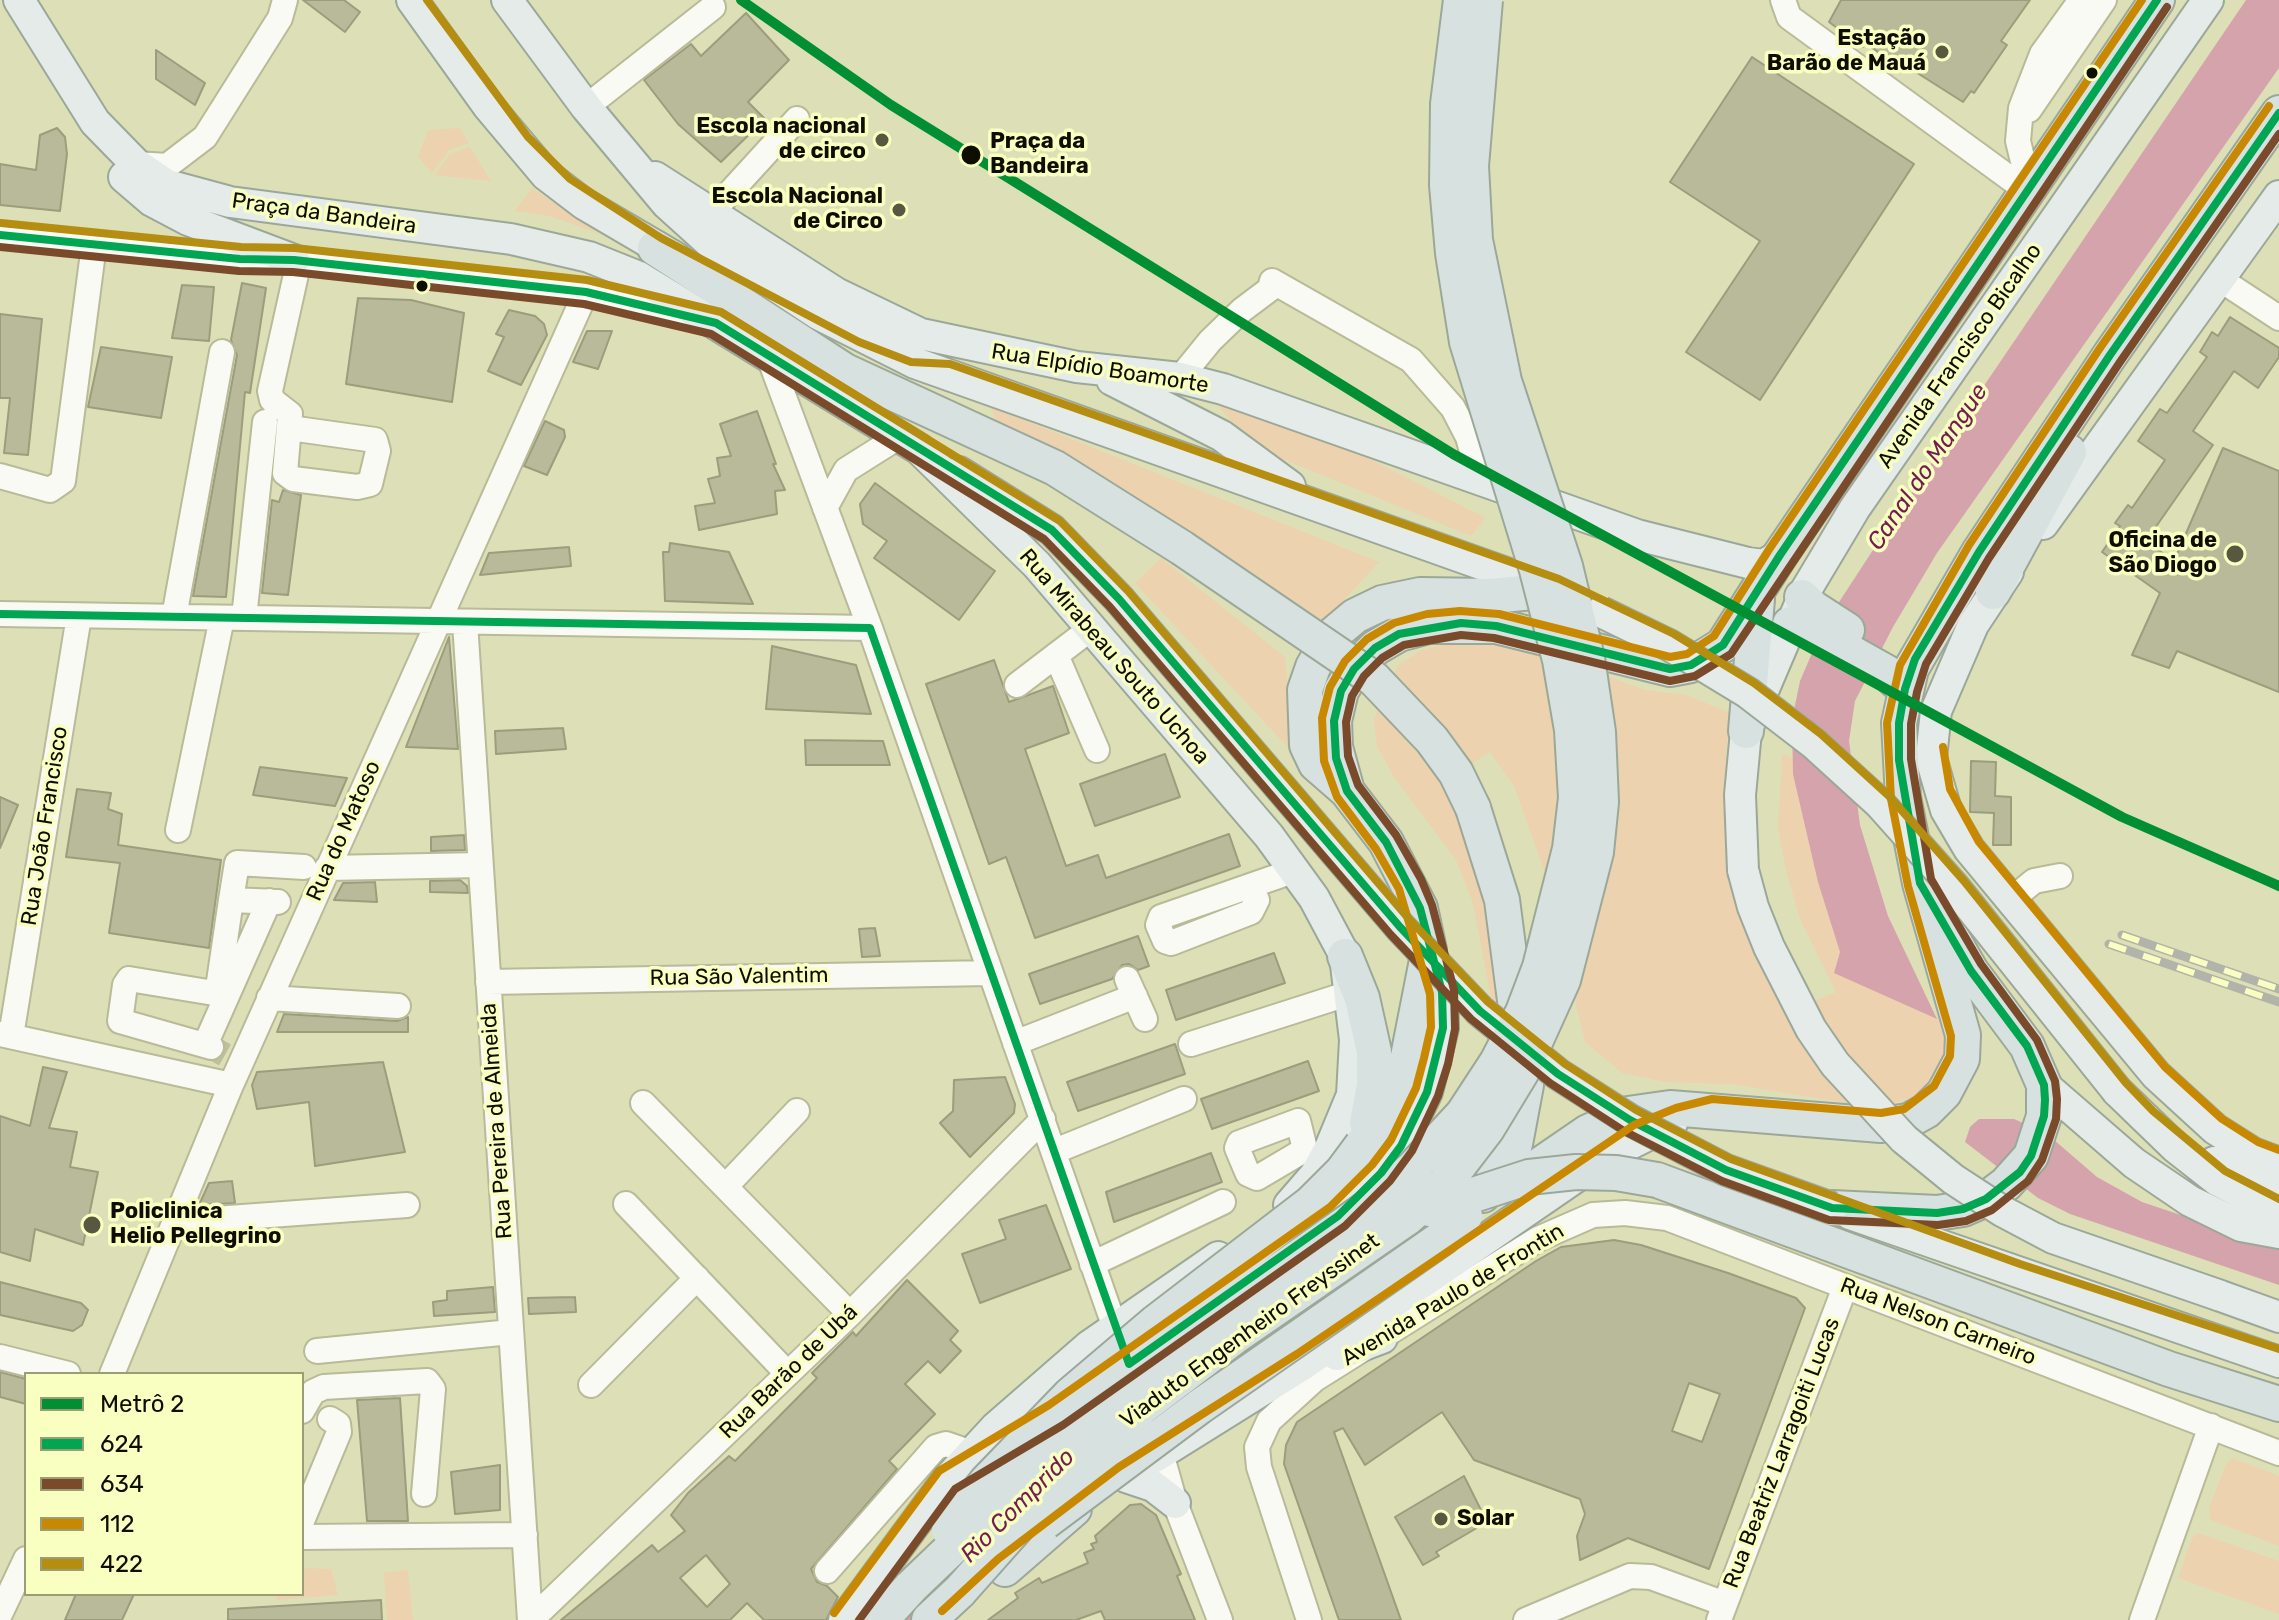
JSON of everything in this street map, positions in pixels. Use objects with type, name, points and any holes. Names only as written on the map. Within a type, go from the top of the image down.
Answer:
[{"type":"highway","points":[[1398,1204],[1441,1139],[1472,1101],[1523,1012],[1558,907],[1576,798],[1572,730],[1560,660],[1467,342],[1453,253],[1447,185],[1448,104],[1461,0]]},
{"type":"highway","points":[[1398,1204],[1444,1185],[1465,1160],[1521,1073],[1542,1031],[1583,915],[1596,852],[1601,802],[1598,732],[1587,658],[1565,566],[1504,381],[1475,240],[1471,166],[1485,0]]},
{"type":"highway","name":"Avenida Francisco Bicalho","points":[[1347,791],[1335,747],[1334,721],[1341,691],[1354,669],[1375,648],[1399,634],[1429,626],[1496,626],[1670,669],[1691,665],[1723,645],[1780,555],[2157,0]]},
{"type":"highway","points":[[1472,1208],[1534,1171],[1588,1132],[1628,1114],[1670,1108],[1881,1125],[1917,1116],[1944,1093],[1962,1059],[1963,1035],[1920,883],[1899,760],[1899,672],[2163,279],[2279,113]]},
{"type":"highway","points":[[655,248],[845,371],[1055,468],[1182,548],[1374,679],[1432,740],[1456,773],[1473,808],[1502,900],[1523,1050],[1524,1105],[1515,1144],[1472,1208],[1442,1238],[1401,1268],[1086,1489],[955,1605]]},
{"type":"highway","points":[[1993,592],[2163,279]]},
{"type":"highway","points":[[1346,1147],[1386,1109],[1408,1057],[1429,950],[1420,908],[1386,842],[1347,791],[1316,764],[1307,745],[1303,716],[1305,690],[1313,667],[1330,637],[1355,616],[1382,603],[1420,595],[1491,596],[1555,590]]},
{"type":"highway","points":[[1746,731],[1757,595]]},
{"type":"highway","points":[[1809,618],[1899,672]]},
{"type":"highway","points":[[1832,1208],[1937,1213],[1963,1209],[1986,1199],[2006,1184],[2031,1156],[2044,1116],[2044,1085],[2027,1046],[1971,971],[1920,883]]},
{"type":"highway","points":[[911,1587],[929,1556],[987,1481],[1070,1395],[1156,1322],[1311,1203],[1342,1172],[1346,1147],[1374,1085],[1374,1052],[1362,998],[1345,956]]},
{"type":"highway","points":[[1000,1557],[1370,1265],[1476,1129],[1523,1050]]},
{"type":"highway","points":[[1398,1204],[1529,1177],[1576,1172],[1657,1180],[2169,1369],[2279,1404]]},
{"type":"highway","name":"Viaduto Engenheiro Freyssinet","points":[[881,1620],[911,1587],[1095,1411],[1191,1333],[1398,1204]]},
{"type":"highway","name":"Viaduto Engenheiro Freyssinet","points":[[929,1620],[955,1605],[1047,1493],[1131,1416],[1237,1335],[1398,1204]]},
{"type":"main road","points":[[19,0],[95,122],[114,163],[137,191],[188,220],[296,261]]},
{"type":"main road","points":[[412,0],[488,106],[546,175],[655,248],[854,353],[909,374],[946,375]]},
{"type":"main road","points":[[507,0],[586,107],[667,204],[709,242],[818,314],[915,363],[946,375],[1555,590],[1669,645],[1748,693],[1813,743],[1880,804],[1955,888],[2117,1091],[2176,1148],[2218,1181],[2279,1212]]},
{"type":"main road","name":"Avenida Francisco Bicalho","points":[[2208,0],[1855,508],[1809,618],[1746,731],[1740,795],[1743,870],[1769,947],[1811,1029],[1835,1064],[1904,1139],[1953,1179],[2002,1211],[2053,1238],[2279,1317]]},
{"type":"main road","name":"Praça da Bandeira","points":[[95,122],[136,164],[160,181],[198,197],[548,246],[589,257],[639,277],[716,323]]},
{"type":"main road","name":"Rua Elpídio Boamorte","points":[[630,163],[836,293],[921,334],[986,351],[1077,367],[1180,378],[1274,404],[1637,535],[1725,560],[1764,565],[1780,555]]},
{"type":"main road","points":[[2279,196],[1993,592],[1947,681],[1936,711],[1931,745],[1939,793],[1969,849],[2156,1075],[2185,1104],[2253,1153],[2279,1163]]},
{"type":"main road","name":"Rua Mirabeau Souto Uchoa","points":[[716,323],[910,443],[1037,565],[1269,836],[1314,898],[1345,956]]},
{"type":"main road","points":[[1077,367],[1147,395],[1222,436],[1316,504]]},
{"type":"main road","points":[[910,443],[1052,530],[1119,599],[1400,927],[1480,1011],[1558,1074],[1630,1120],[1726,1170],[2016,1275],[2279,1362]]},
{"type":"main road","points":[[947,1480],[1056,1415],[1129,1364],[1338,1216],[1381,1173],[1401,1146],[1427,1092],[1443,1028],[1442,992],[1429,950]]},
{"type":"main road","points":[[844,1620],[947,1480],[996,1427],[1114,1327],[1290,1205],[1315,1175],[1346,1147],[1343,1123],[1353,1084],[1355,1040],[1345,956]]},
{"type":"main road","points":[[2044,1085],[2134,1163],[2190,1201],[2241,1226],[2279,1233]]},
{"type":"main road","name":"Avenida Paulo de Frontin","points":[[955,1605],[1000,1557],[1161,1453],[1310,1372],[1376,1328],[1614,1152],[1680,1119],[1712,1111]]},
{"type":"main road","points":[[2176,1148],[2279,1189]]},
{"type":"main road","points":[[1310,1372],[1376,1328]]},
{"type":"main road","points":[[1126,1477],[1153,1486],[1175,1503]]},
{"type":"main road","points":[[920,1516],[967,1521],[986,1531],[1000,1557]]},
{"type":"street","points":[[136,164],[167,166],[205,137],[280,18],[285,0]]},
{"type":"street","points":[[1783,0],[1789,17],[2027,188]]},
{"type":"street","points":[[2027,188],[2018,125],[2035,67],[2081,0]]},
{"type":"street","points":[[2018,125],[2104,0]]},
{"type":"street","points":[[586,107],[713,7]]},
{"type":"street","points":[[712,212],[797,119]]},
{"type":"street","points":[[0,235],[240,259],[296,261],[586,292],[716,323]]},
{"type":"street","points":[[0,476],[50,490],[63,481],[94,245]]},
{"type":"street","points":[[290,428],[290,414],[272,400],[270,391],[296,261]]},
{"type":"street","points":[[2221,280],[2279,318]]},
{"type":"street","points":[[1180,378],[1210,341],[1242,310],[1270,289],[1272,281],[1411,360],[1453,408],[1468,437],[1479,476]]},
{"type":"street","name":"Rua do Matoso","points":[[113,1372],[174,1222],[222,1059],[269,998],[287,904],[316,867],[436,622],[586,292]]},
{"type":"street","points":[[174,617],[222,352]]},
{"type":"street","points":[[769,357],[870,628],[1129,1364]]},
{"type":"street","points":[[178,830],[233,618],[265,422]]},
{"type":"street","points":[[825,508],[846,470],[910,443]]},
{"type":"street","points":[[0,614],[870,628]]},
{"type":"street","name":"Rua João Francisco","points":[[5,1035],[79,616]]},
{"type":"street","name":"Rua Pereira de Almeida","points":[[465,622],[531,1620]]},
{"type":"street","points":[[1017,685],[1093,627]]},
{"type":"street","points":[[1056,655],[1097,750]]},
{"type":"street","points":[[222,1059],[221,995],[235,867],[241,861],[316,867],[480,865]]},
{"type":"street","points":[[1249,888],[1293,871]]},
{"type":"street","points":[[2011,900],[2034,881],[2060,876]]},
{"type":"street","points":[[231,900],[287,904]]},
{"type":"street","points":[[221,995],[287,904]]},
{"type":"street","name":"Rua São Valentim","points":[[488,982],[990,973]]},
{"type":"street","points":[[221,995],[129,979],[125,985],[120,1021],[222,1059]]},
{"type":"street","points":[[1015,1043],[1131,988],[1145,1019]]},
{"type":"street","points":[[1191,1044],[1350,993]]},
{"type":"street","points":[[269,998],[398,1006]]},
{"type":"street","points":[[5,1035],[222,1059]]},
{"type":"street","points":[[1055,1151],[1184,1099]]},
{"type":"street","points":[[643,1103],[850,1314]]},
{"type":"street","points":[[726,1186],[797,1111]]},
{"type":"street","name":"Rua Barão de Ubá","points":[[531,1620],[850,1314],[1043,1119]]},
{"type":"street","points":[[1287,1125],[1287,1161],[1251,1178],[1237,1148],[1239,1143],[1287,1125],[1346,1147]]},
{"type":"street","points":[[1092,1264],[1223,1202]]},
{"type":"street","points":[[626,1204],[787,1373]]},
{"type":"street","points":[[174,1222],[407,1205]]},
{"type":"street","name":"Rua Nelson Carneiro","points":[[1593,1215],[1625,1213],[1667,1218],[2279,1453]]},
{"type":"street","name":"Avenida Paulo de Frontin","points":[[1376,1328],[1538,1239],[1593,1215]]},
{"type":"street","points":[[591,1385],[697,1278]]},
{"type":"street","name":"Rua Beatriz Larragoiti Lucas","points":[[1722,1612],[1845,1287]]},
{"type":"street","points":[[317,1351],[511,1332]]},
{"type":"street","points":[[0,1357],[60,1372]]},
{"type":"street","points":[[1309,1620],[1262,1479],[1257,1447],[1269,1421],[1310,1372]]},
{"type":"street","points":[[304,1408],[313,1392],[324,1387],[427,1381],[433,1389],[424,1494]]},
{"type":"street","points":[[304,1516],[339,1432],[338,1424],[330,1419]]},
{"type":"street","points":[[2142,1620],[2211,1426]]},
{"type":"street","points":[[827,1571],[936,1447],[946,1444],[972,1453]]},
{"type":"street","points":[[1161,1453],[1175,1503],[1220,1620]]},
{"type":"street","points":[[1740,1564],[1757,1560],[1781,1495]]},
{"type":"street","points":[[304,1537],[525,1535]]},
{"type":"street","points":[[0,1614],[24,1563]]},
{"type":"street","points":[[1526,1620],[1630,1576],[1651,1577],[1722,1612]]},
{"type":"shaded area","points":[[2246,0],[2279,0],[2279,68],[1937,553],[1893,627],[1855,701],[1849,741],[1860,825],[1888,916],[1937,1019],[1834,973],[1840,952],[1818,882],[1793,774],[1792,720],[1800,681],[1824,625],[1888,527]]},
{"type":"shaded area","points":[[460,128],[469,143],[449,150],[432,173],[418,157],[428,130]]},
{"type":"shaded area","points":[[470,147],[491,181],[435,175],[450,154]]},
{"type":"shaded area","points":[[532,188],[602,235],[550,216],[515,211]]},
{"type":"shaded area","points":[[1215,402],[1340,444],[1486,518],[1471,536],[1253,447]]},
{"type":"shaded area","points":[[991,407],[1379,562],[1323,623],[997,424]]},
{"type":"shaded area","points":[[1161,558],[1285,657],[1293,753],[1135,583]]},
{"type":"shaded area","points":[[1464,640],[1510,641],[1645,690],[1686,695],[1730,713],[1726,754],[1727,818],[1791,1011],[1836,992],[1800,919],[1785,867],[1778,827],[1782,754],[1804,763],[1853,975],[1958,1027],[1959,1046],[1923,1094],[1891,1104],[1859,1105],[1731,1084],[1666,1082],[1622,1073],[1585,1042],[1544,870],[1514,786],[1490,752],[1460,771],[1512,997],[1494,1014],[1473,903],[1456,860],[1394,777],[1377,746],[1374,720],[1384,691],[1399,664],[1422,650]]},
{"type":"shaded area","points":[[1979,1119],[2014,1119],[2046,1133],[2097,1177],[2142,1202],[2279,1248],[2279,1285],[2070,1214],[2038,1198],[1965,1142],[1970,1127]]},
{"type":"shaded area","points":[[2232,1458],[2279,1476],[2279,1546],[2211,1520],[2209,1508],[2226,1464]]},
{"type":"shaded area","points":[[2198,1533],[2279,1561],[2279,1614],[2178,1578],[2192,1538]]},
{"type":"shaded area","points":[[304,1568],[331,1569],[338,1595],[277,1600],[276,1596],[304,1596]]},
{"type":"shaded area","points":[[408,1570],[413,1620],[387,1620],[384,1573]]},
{"type":"building","points":[[303,0],[344,0],[360,12],[345,32]]},
{"type":"building","name":"Estação Barão de Mauá","points":[[1841,0],[2030,0],[2001,41],[2007,45],[1974,93],[1971,91],[1963,102],[1900,62],[1896,66],[1866,43],[1863,47],[1829,22]]},
{"type":"building","points":[[746,13],[789,60],[748,102],[765,119],[721,162],[678,124],[644,80],[691,44],[701,56]]},
{"type":"building","points":[[156,50],[205,83],[195,105],[156,79]]},
{"type":"building","points":[[1752,57],[1914,164],[1760,400],[1686,352],[1760,241],[1670,182]]},
{"type":"building","points":[[57,128],[65,137],[67,154],[60,211],[0,205],[0,164],[36,170],[40,135]]},
{"type":"building","points":[[242,283],[266,288],[250,393],[245,392],[226,597],[193,596],[237,355],[231,340]]},
{"type":"building","points":[[182,285],[214,287],[209,341],[172,338]]},
{"type":"building","points":[[358,298],[411,300],[464,313],[452,402],[346,384]]},
{"type":"building","points":[[509,310],[535,316],[544,324],[547,335],[521,385],[488,371],[504,337],[496,334]]},
{"type":"building","points":[[0,314],[42,319],[28,455],[4,453],[10,398],[0,398]]},
{"type":"building","points":[[2230,317],[2279,348],[2279,357],[2258,388],[2234,371],[2193,431],[2213,445],[2146,541],[2174,561],[2223,448],[2279,471],[2279,692],[2177,651],[2169,668],[2132,655],[2160,593],[2102,552],[2120,526],[2115,523],[2128,505],[2132,508],[2165,460],[2138,441],[2160,409],[2167,413],[2207,357],[2200,352],[2212,332],[2218,336]]},
{"type":"building","points":[[587,331],[612,331],[598,369],[573,362]]},
{"type":"building","points":[[101,347],[172,357],[161,418],[88,407]]},
{"type":"building","points":[[757,411],[776,464],[773,464],[785,490],[775,491],[777,514],[699,530],[695,506],[715,503],[708,479],[720,476],[717,458],[731,456],[720,424]]},
{"type":"building","points":[[545,421],[564,430],[565,437],[547,475],[524,466]]},
{"type":"building","points":[[875,483],[995,571],[959,620],[874,558],[887,541],[863,524],[860,504]]},
{"type":"building","points":[[283,490],[301,495],[288,595],[262,593],[272,500],[279,502]]},
{"type":"building","points":[[670,543],[729,552],[753,604],[665,601],[663,552],[669,552]]},
{"type":"building","points":[[569,547],[571,566],[480,575],[489,553]]},
{"type":"building","points":[[449,637],[458,749],[406,747]]},
{"type":"building","points":[[772,646],[856,665],[871,714],[766,709]]},
{"type":"building","points":[[994,660],[1009,702],[1053,686],[1069,733],[1025,749],[1066,866],[1098,855],[1106,878],[1229,834],[1240,866],[1035,938],[1006,857],[989,864],[926,684]]},
{"type":"building","points":[[563,728],[566,749],[496,754],[495,731]]},
{"type":"building","points":[[805,740],[883,741],[890,765],[806,765]]},
{"type":"building","points":[[1165,754],[1180,797],[1095,826],[1080,784]]},
{"type":"building","points":[[1971,761],[1996,762],[1995,796],[2011,797],[2011,845],[1993,845],[1994,813],[1970,812]]},
{"type":"building","points":[[260,767],[347,778],[335,806],[253,795]]},
{"type":"building","points":[[77,789],[111,793],[108,809],[122,814],[118,845],[221,860],[209,948],[109,933],[120,863],[66,857]]},
{"type":"building","points":[[0,797],[18,805],[0,848]]},
{"type":"building","points":[[464,835],[465,850],[431,851],[431,837]]},
{"type":"building","points":[[460,880],[467,886],[468,893],[430,892],[430,881]]},
{"type":"building","points":[[375,882],[377,902],[334,900],[343,883]]},
{"type":"building","points":[[875,928],[880,956],[862,957],[859,929]]},
{"type":"building","points":[[1138,936],[1149,966],[1138,970],[1129,964],[1122,965],[1112,979],[1040,1004],[1029,974]]},
{"type":"building","points":[[1274,953],[1285,983],[1176,1020],[1166,990]]},
{"type":"building","points":[[284,1014],[397,1021],[408,1017],[408,1032],[277,1032]]},
{"type":"building","points":[[1175,1044],[1185,1074],[1078,1111],[1067,1082]]},
{"type":"building","points":[[1308,1061],[1319,1091],[1212,1129],[1201,1099]]},
{"type":"building","points":[[383,1062],[405,1152],[315,1166],[309,1102],[257,1109],[252,1085],[257,1072]]},
{"type":"building","points":[[43,1067],[67,1072],[49,1128],[77,1132],[70,1167],[98,1172],[83,1245],[35,1229],[30,1261],[0,1252],[0,1116],[30,1126]]},
{"type":"building","points":[[1005,1077],[1015,1104],[1014,1113],[970,1157],[940,1123],[953,1111],[954,1080]]},
{"type":"building","points":[[1211,1153],[1222,1182],[1114,1222],[1106,1192]]},
{"type":"building","points":[[232,1181],[235,1203],[199,1205],[209,1183]]},
{"type":"building","points":[[1046,1205],[1071,1269],[980,1303],[962,1254],[1006,1239],[999,1220]]},
{"type":"building","points":[[1614,1240],[1641,1245],[1796,1298],[1805,1308],[1709,1569],[1628,1538],[1580,1560],[1577,1536],[1585,1514],[1580,1499],[1474,1460],[1442,1412],[1365,1465],[1343,1428],[1334,1432],[1401,1620],[1339,1620],[1284,1464],[1286,1445],[1297,1422],[1561,1247]],"holes":[[[1689,1383],[1720,1394],[1702,1442],[1672,1431]]]},
{"type":"building","points":[[907,1280],[958,1331],[950,1340],[961,1351],[940,1373],[928,1361],[905,1384],[935,1414],[889,1461],[897,1469],[811,1569],[817,1582],[827,1586],[838,1597],[826,1620],[764,1620],[747,1603],[730,1620],[561,1620],[652,1545],[658,1552],[685,1531],[671,1515],[688,1493],[729,1456],[735,1461],[817,1378],[812,1373],[853,1332],[856,1336]],"holes":[[[706,1555],[730,1584],[707,1607],[680,1578]]]},
{"type":"building","points":[[0,1282],[81,1303],[88,1310],[82,1325],[73,1331],[0,1315]]},
{"type":"building","points":[[493,1287],[495,1312],[434,1316],[433,1302],[447,1300],[447,1291]]},
{"type":"building","points":[[575,1297],[576,1312],[529,1314],[528,1298]]},
{"type":"building","points":[[0,1372],[24,1378],[24,1403],[0,1397]]},
{"type":"building","points":[[400,1398],[408,1521],[367,1521],[357,1400]]},
{"type":"building","points":[[500,1465],[500,1510],[455,1514],[451,1472]]},
{"type":"building","name":"Solar","points":[[1464,1476],[1487,1522],[1436,1552],[1439,1556],[1423,1565],[1395,1517]]},
{"type":"building","points":[[1141,1504],[1156,1515],[1181,1574],[1177,1576],[1195,1620],[1105,1620],[1101,1611],[1076,1620],[988,1620],[1018,1598],[1015,1593],[1039,1578],[1042,1583],[1088,1563],[1084,1553],[1094,1549],[1091,1544],[1097,1542],[1095,1536],[1130,1505]]},
{"type":"building","points":[[75,1596],[133,1596],[122,1620],[65,1620]]},
{"type":"building","points":[[381,1600],[382,1620],[228,1620],[228,1609]]},
{"type":"waterway","name":"Rio Comprido","points":[[909,1620],[996,1526]]},
{"type":"tunnel","points":[[211,1047],[225,1055]]},
{"type":"railway","points":[[2272,883],[2279,887]]},
{"type":"railway","points":[[2122,935],[2279,989]]},
{"type":"railway","points":[[2109,944],[2279,1002]]},
{"type":"metro line","name":"2","points":[[741,0],[891,105],[1453,454],[2122,817],[2279,886]]},
{"type":"transit line","name":"422","points":[[427,0],[528,137],[570,179],[661,238],[859,342],[911,362],[950,364],[1559,579],[1674,634],[1754,683],[1821,734],[1889,796],[1964,881],[2126,1083],[2153,1111],[2225,1171],[2279,1199]]},
{"type":"transit line","name":"112","points":[[834,1613],[939,1471],[1049,1405],[1330,1207],[1372,1165],[1391,1140],[1416,1088],[1431,1027],[1430,994],[1399,889],[1376,849],[1337,797],[1324,761],[1322,718],[1330,687],[1345,661],[1367,639],[1394,623],[1427,614],[1460,611],[1499,614],[1670,657],[1687,654],[1714,636],[1770,548],[2142,0]]},
{"type":"transit line","name":"624","points":[[0,614],[870,628],[1129,1364],[1338,1216],[1381,1173],[1401,1146],[1427,1092],[1443,1028],[1442,992],[1420,908],[1386,842],[1347,791],[1336,758],[1334,721],[1341,691],[1354,669],[1375,648],[1399,634],[1461,623],[1496,626],[1670,669],[1691,665],[1723,645],[1780,555],[2157,0]]},
{"type":"transit line","name":"634","points":[[859,1620],[955,1489],[1063,1425],[1345,1226],[1390,1181],[1412,1151],[1438,1096],[1448,1064],[1455,1029],[1454,990],[1432,905],[1421,879],[1396,835],[1358,785],[1348,756],[1346,722],[1352,696],[1364,676],[1382,658],[1404,645],[1461,635],[1494,638],[1670,681],[1695,676],[1731,654],[2167,7]]},
{"type":"transit line","name":"112","points":[[942,1611],[998,1559],[1119,1467],[1297,1354],[1634,1125],[1676,1108],[1712,1099],[1881,1113],[1904,1109],[1934,1086],[1950,1056],[1951,1036],[1908,886],[1891,799],[1887,723],[1900,665],[1969,545],[2100,348],[2269,106]]},
{"type":"transit line","name":"624","points":[[0,235],[240,259],[294,260],[586,292],[716,323],[1052,530],[1119,599],[1400,927],[1480,1011],[1558,1074],[1630,1120],[1726,1170],[1832,1208],[1937,1213],[1963,1209],[1986,1199],[2020,1172],[2031,1156],[2044,1116],[2045,1100],[2044,1085],[2027,1046],[1971,971],[1920,883],[1899,760],[1899,723],[1905,689],[1915,659],[1979,552],[2110,355],[2279,113]]},
{"type":"transit line","name":"634","points":[[0,247],[239,271],[293,272],[584,304],[711,334],[1044,539],[1110,607],[1391,935],[1471,1019],[1550,1083],[1624,1131],[1722,1181],[1829,1220],[1938,1225],[1966,1221],[1992,1210],[2028,1181],[2042,1160],[2056,1119],[2057,1099],[2055,1081],[2037,1040],[1981,964],[1931,879],[1911,759],[1911,724],[1917,692],[1926,664],[1989,558],[2120,362],[2279,134]]},
{"type":"transit line","name":"422","points":[[1,223],[241,247],[295,248],[587,280],[721,312],[1060,521],[1128,591],[1409,919],[1488,1002],[1565,1064],[1636,1110],[1731,1159],[2020,1264],[2279,1349]]},
{"type":"transit line","name":"112","points":[[1943,747],[1950,789],[1979,842],[2165,1067],[2222,1119],[2258,1142],[2279,1150]]},
{"type":"place","name":"Estação Barão de Mauá","points":[[1942,52]]},
{"type":"place","name":"Escola nacional de circo","points":[[882,140]]},
{"type":"place","name":"Praça da Bandeira","points":[[971,155]]},
{"type":"place","name":"Escola Nacional de Circo","points":[[899,210]]},
{"type":"place","name":"Oficina de São Diogo","points":[[2235,554]]},
{"type":"place","name":"Policlinica Helio Pellegrino","points":[[92,1225]]},
{"type":"place","name":"Solar","points":[[1441,1519]]},
{"type":"water label","name":"Canal do Mangue","points":[[1928,467]]}]
